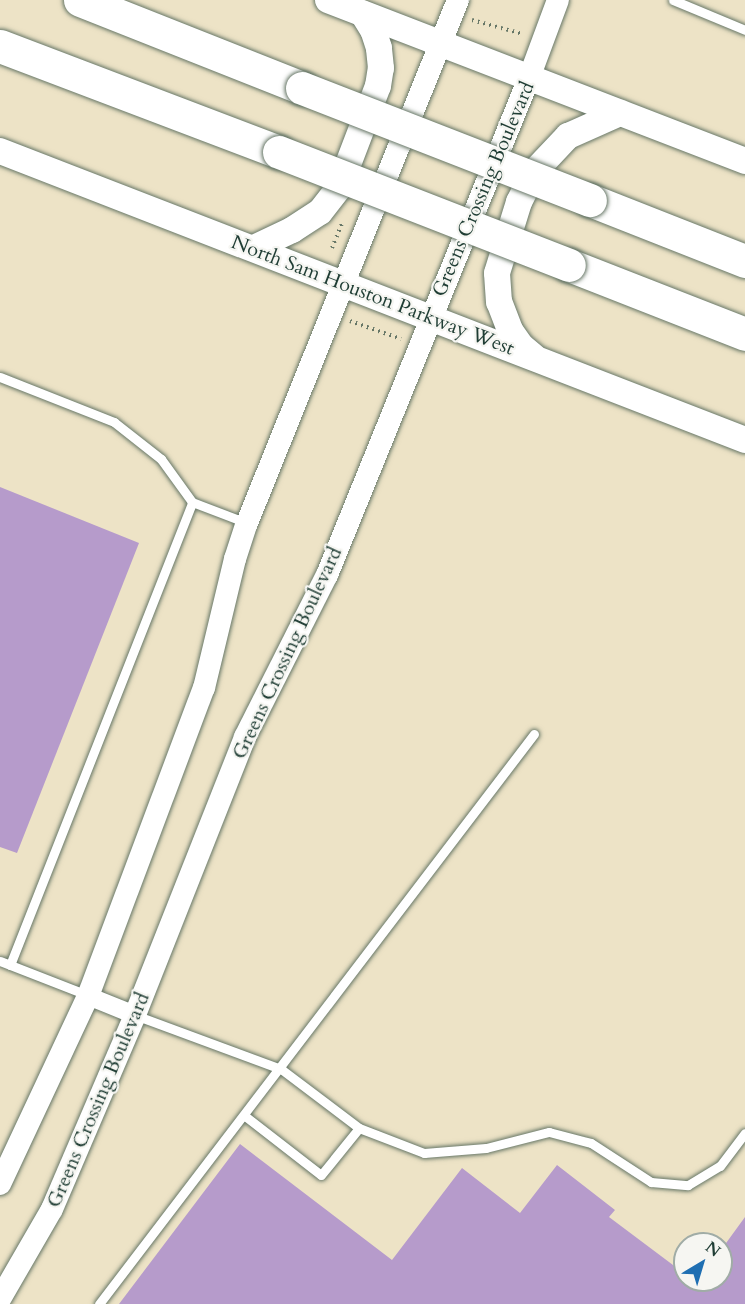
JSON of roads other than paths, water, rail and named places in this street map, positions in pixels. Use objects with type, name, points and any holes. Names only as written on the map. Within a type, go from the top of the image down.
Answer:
[{"type":"highway","points":[[80,0],[745,261]]},
{"type":"highway","points":[[0,46],[745,334]]},
{"type":"highway","points":[[611,281],[745,352]]},
{"type":"main road","points":[[328,0],[745,161]]},
{"type":"main road","points":[[254,248],[292,230],[320,212],[339,188],[380,77],[379,48],[373,30],[363,14]]},
{"type":"main road","points":[[536,359],[521,346],[510,330],[499,302],[496,273],[519,202],[534,172],[568,136],[620,113]]},
{"type":"main road","name":"North Sam Houston Parkway West","points":[[0,151],[745,440]]},
{"type":"street","points":[[0,1184],[88,996],[204,688],[235,559],[247,523],[458,0]]},
{"type":"street","name":"Greens Crossing Boulevard","points":[[0,1299],[52,1209],[135,1015],[246,737],[327,575],[529,78],[558,0]]},
{"type":"street","points":[[88,996],[135,1015]]},
{"type":"lane","points":[[673,0],[745,30]]},
{"type":"lane","points":[[0,377],[114,422],[161,459],[192,502],[247,523]]},
{"type":"lane","points":[[10,965],[192,502]]},
{"type":"lane","points":[[99,1304],[281,1069],[534,734]]},
{"type":"lane","points":[[0,961],[88,996]]},
{"type":"lane","points":[[135,1015],[281,1069],[359,1128],[424,1153],[486,1148],[549,1132],[591,1143],[651,1182],[688,1185],[720,1166],[745,1133]]},
{"type":"lane","points":[[245,1116],[321,1175],[359,1128]]}]
